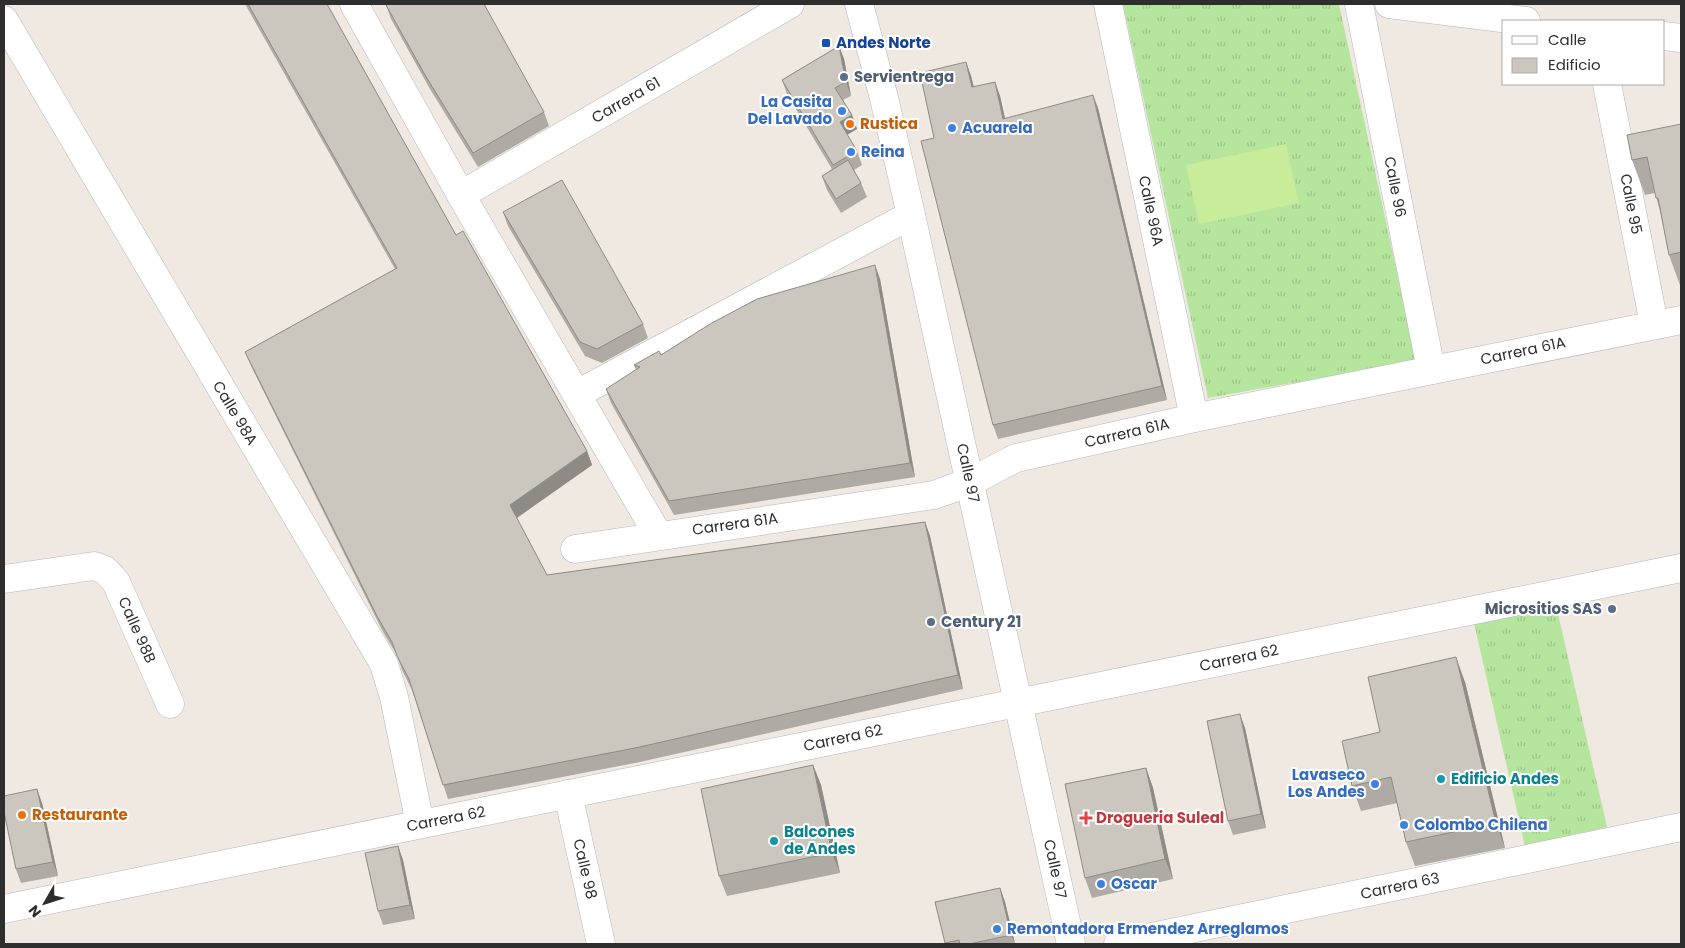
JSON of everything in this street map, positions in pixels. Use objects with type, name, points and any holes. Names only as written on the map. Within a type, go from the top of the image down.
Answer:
[{"type":"street","points":[[354,4],[461,195],[658,535]]},
{"type":"street","name":"Carrera 61","points":[[461,195],[790,4]]},
{"type":"street","name":"Calle 97","points":[[860,4],[912,215],[1071,944]]},
{"type":"street","name":"Calle 96A","points":[[1108,4],[1194,418]]},
{"type":"street","name":"Calle 96","points":[[1359,4],[1431,370]]},
{"type":"street","points":[[1389,4],[1518,20]]},
{"type":"street","name":"Calle 98A","points":[[4,20],[384,664],[394,697],[420,824]]},
{"type":"street","points":[[1665,36],[1681,38]]},
{"type":"street","name":"Calle 95","points":[[1607,85],[1654,324]]},
{"type":"street","points":[[577,394],[912,215]]},
{"type":"street","name":"Carrera 61A","points":[[575,549],[934,495],[970,482],[1016,458],[1194,418],[1681,320]]},
{"type":"street","name":"Calle 98B","points":[[4,579],[94,566],[105,570],[116,582],[170,704]]},
{"type":"street","name":"Carrera 62","points":[[4,909],[1681,568]]},
{"type":"street","name":"Calle 98","points":[[568,794],[601,944]]},
{"type":"street","name":"Carrera 63","points":[[1118,944],[1681,827]]},
{"type":"green space","points":[[1123,4],[1339,4],[1416,361],[1208,398]]},
{"type":"green space","points":[[1286,144],[1299,203],[1199,224],[1186,165]]},
{"type":"green space","points":[[1556,605],[1607,827],[1525,846],[1474,623]]},
{"type":"building","points":[[248,4],[327,4],[456,235],[463,231],[587,451],[510,505],[547,575],[925,522],[958,675],[635,748],[443,785],[409,679],[245,352],[397,268]]},
{"type":"building","points":[[484,4],[544,112],[473,153],[425,75],[386,5]]},
{"type":"building","points":[[839,46],[846,82],[835,88],[852,115],[840,122],[857,151],[833,165],[782,80]]},
{"type":"building","points":[[966,62],[972,87],[995,82],[1003,119],[1093,95],[1162,386],[993,425],[921,141],[934,138],[920,73]]},
{"type":"building","points":[[1681,124],[1681,252],[1669,255],[1658,198],[1656,198],[1647,157],[1632,160],[1627,135]]},
{"type":"building","points":[[848,160],[861,183],[836,199],[822,176]]},
{"type":"building","points":[[562,180],[643,324],[597,349],[580,342],[503,212]]},
{"type":"building","points":[[875,265],[910,463],[669,501],[606,389],[640,367],[634,365],[659,351],[661,355],[710,324],[757,299]]},
{"type":"building","name":"Edificio Andes","points":[[1456,657],[1496,823],[1406,842],[1391,777],[1352,786],[1342,741],[1380,732],[1368,677]]},
{"type":"building","points":[[1240,714],[1261,814],[1228,821],[1207,721]]},
{"type":"building","name":"Balcones de Andes","points":[[813,765],[832,853],[719,876],[701,789]]},
{"type":"building","points":[[1146,768],[1165,859],[1085,878],[1065,784]]},
{"type":"building","points":[[37,789],[53,862],[16,869],[4,812],[4,796]]},
{"type":"building","points":[[398,846],[410,905],[378,911],[365,853]]},
{"type":"building","points":[[1000,888],[1011,935],[969,944],[960,944],[959,940],[945,943],[935,902]]},
{"type":"place","name":"Andes Norte","points":[[826,43]]},
{"type":"place","name":"Servientrega","points":[[844,77]]},
{"type":"place","name":"La Casita Del Lavado","points":[[842,111]]},
{"type":"place","name":"Rustica","points":[[850,124]]},
{"type":"place","name":"Acuarela","points":[[952,128]]},
{"type":"place","name":"Reina","points":[[851,152]]},
{"type":"place","name":"Micrositios SAS","points":[[1612,609]]},
{"type":"place","name":"Century 21","points":[[931,622]]},
{"type":"place","name":"Edificio Andes","points":[[1441,779]]},
{"type":"place","name":"Lavaseco Los Andes","points":[[1375,784]]},
{"type":"place","name":"Restaurante","points":[[22,815]]},
{"type":"place","name":"Drogueria Suleal","points":[[1086,818]]},
{"type":"place","name":"Colombo Chilena","points":[[1404,825]]},
{"type":"place","name":"Balcones de Andes","points":[[774,841]]},
{"type":"place","name":"Oscar","points":[[1101,884]]},
{"type":"place","name":"Remontadora Ermendez Arreglamos","points":[[997,929]]}]
